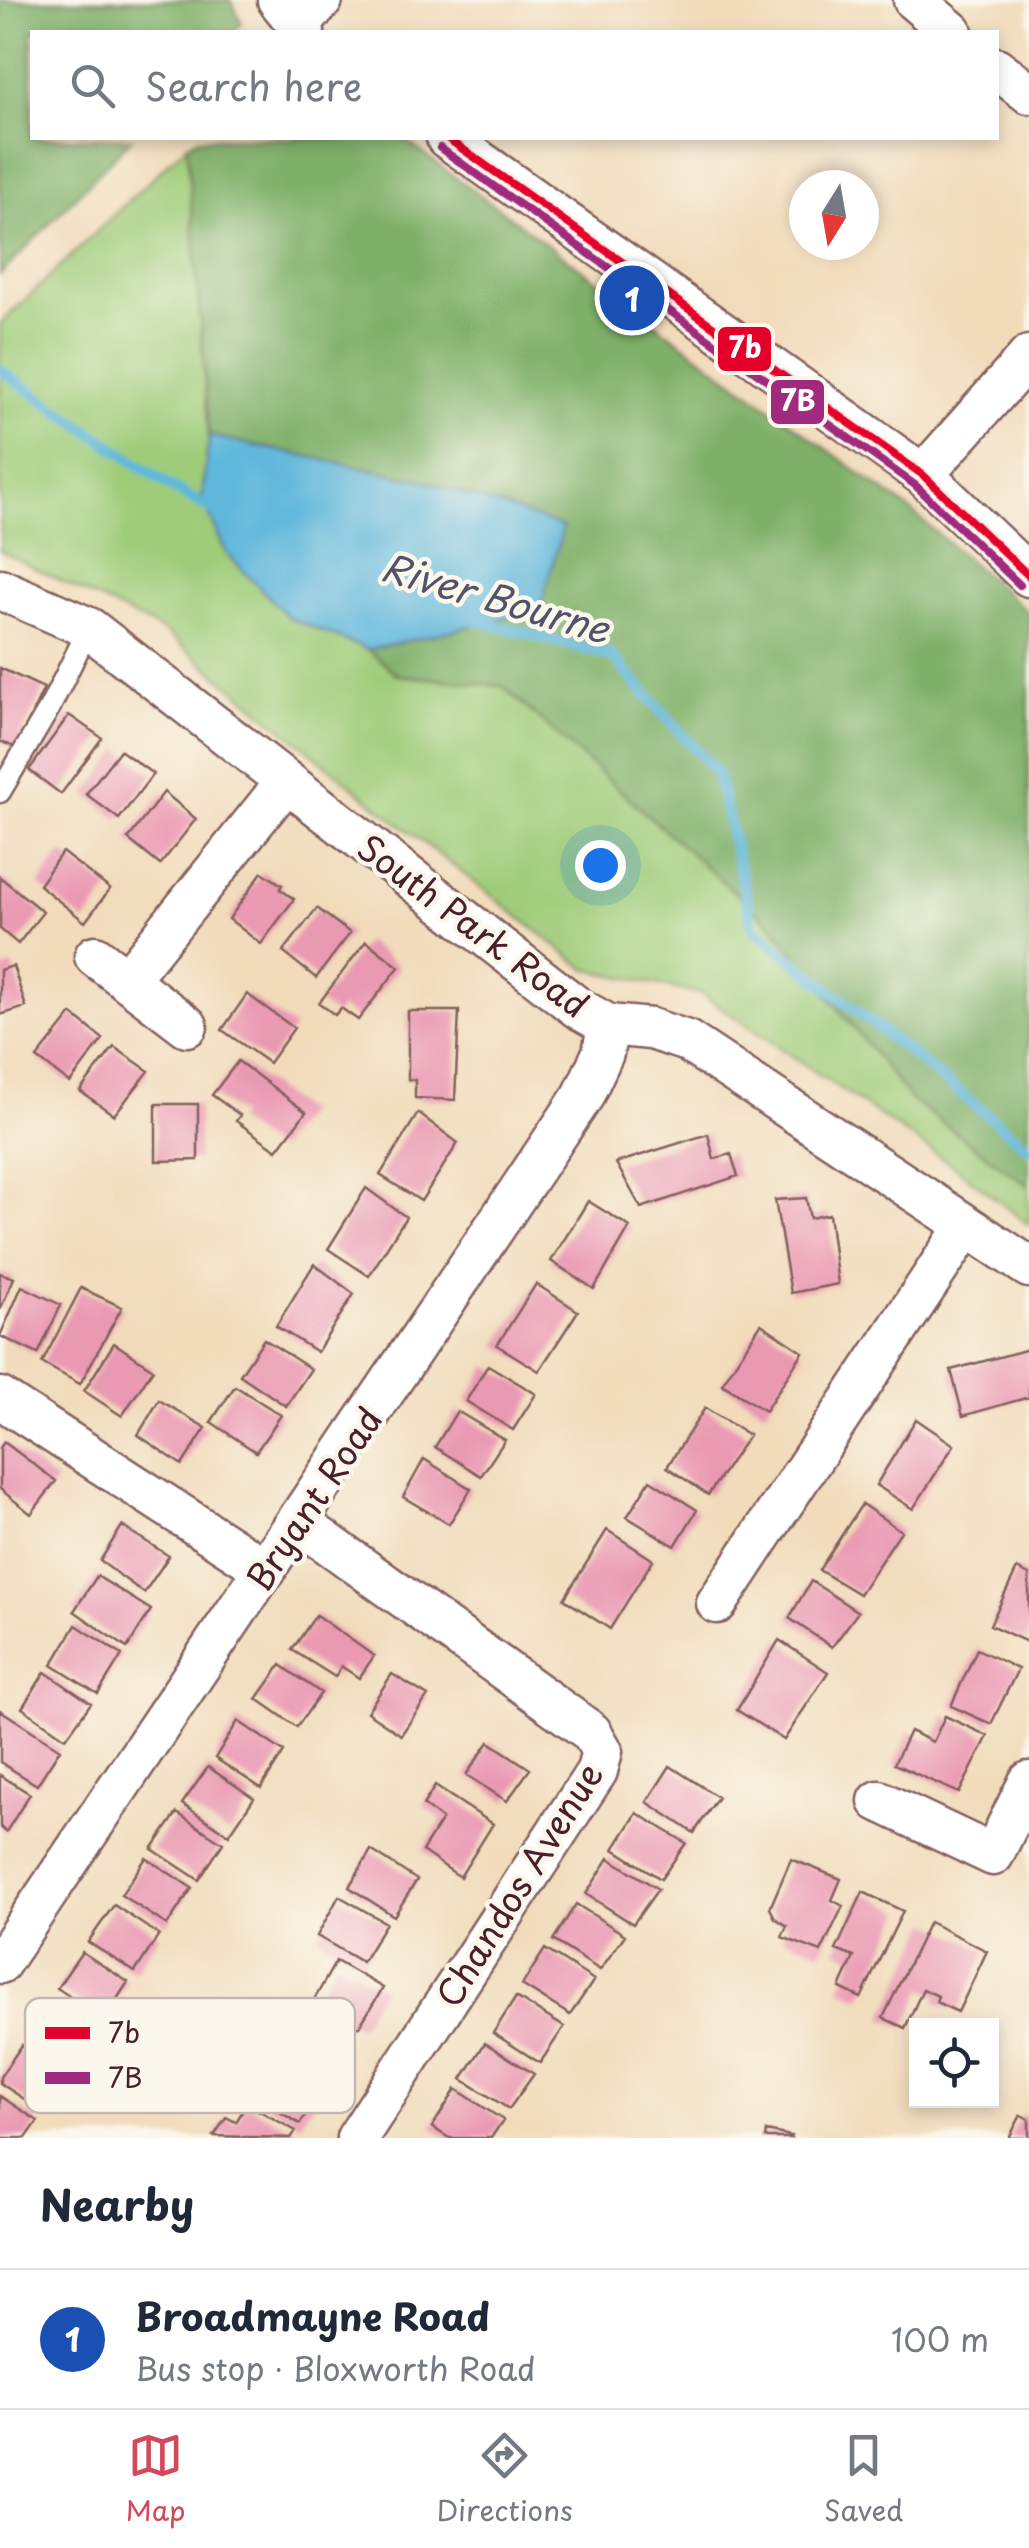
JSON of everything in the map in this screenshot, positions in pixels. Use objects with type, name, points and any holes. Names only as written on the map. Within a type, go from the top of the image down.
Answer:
[{"type":"street","points":[[914,0],[950,30]]},
{"type":"street","points":[[999,70],[1029,94]]},
{"type":"street","points":[[450,140],[923,475],[1029,576]]},
{"type":"street","points":[[923,475],[1029,356]]},
{"type":"street","name":"South Park Road","points":[[0,589],[89,628],[578,1008],[608,1025],[651,1029],[687,1041],[1029,1268]]},
{"type":"street","points":[[127,980],[286,782]]},
{"type":"street","points":[[95,956],[187,1026]]},
{"type":"street","name":"Bryant Road","points":[[0,1963],[584,1096],[603,1053],[608,1025]]},
{"type":"street","points":[[717,1603],[966,1226]]},
{"type":"street","points":[[0,1398],[266,1570]]},
{"type":"street","name":"Chandos Avenue","points":[[297,1521],[592,1732],[602,1751],[597,1772],[357,2138]]},
{"type":"street","points":[[879,1801],[993,1854],[1029,1782]]},
{"type":"lane","points":[[0,792],[50,707],[89,628]]},
{"type":"green space","points":[[0,0],[230,0],[242,23],[235,30],[30,30],[30,140],[130,140],[0,275]]},
{"type":"green space","points":[[195,140],[405,140],[910,510],[1029,613],[1029,1186],[911,1100],[774,927],[502,686],[398,675],[368,650],[540,610],[422,480],[209,436],[187,145]]},
{"type":"green space","points":[[187,145],[209,436],[202,498],[289,618],[368,650],[398,675],[502,686],[774,927],[911,1100],[1029,1186],[1029,1225],[958,1169],[701,994],[586,969],[375,805],[165,632],[0,551],[0,324]]},
{"type":"water","points":[[209,436],[422,480],[563,527],[540,610],[368,650],[289,618],[226,553],[202,498]]},
{"type":"building","points":[[0,668],[44,688],[16,748],[0,741]]},
{"type":"building","points":[[69,715],[102,738],[61,794],[29,770]]},
{"type":"building","points":[[120,750],[153,774],[119,819],[86,794]]},
{"type":"building","points":[[164,792],[196,819],[160,865],[128,839]]},
{"type":"building","points":[[62,852],[110,889],[85,922],[39,885]]},
{"type":"building","points":[[262,872],[294,899],[261,944],[229,919]]},
{"type":"building","points":[[0,877],[43,912],[18,944],[0,929]]},
{"type":"building","points":[[317,908],[350,933],[316,978],[283,952]]},
{"type":"building","points":[[366,941],[399,967],[358,1020],[341,1008],[335,1015],[319,1003]]},
{"type":"building","points":[[13,966],[26,1007],[0,1015],[0,970]]},
{"type":"building","points":[[247,994],[294,1028],[269,1063],[222,1030]]},
{"type":"building","points":[[408,1011],[459,1011],[455,1100],[415,1098],[415,1080],[408,1080]]},
{"type":"building","points":[[72,1014],[103,1039],[70,1083],[37,1058]]},
{"type":"building","points":[[114,1047],[149,1071],[114,1115],[80,1091]]},
{"type":"building","points":[[238,1061],[306,1112],[277,1150],[236,1121],[240,1115],[212,1095]]},
{"type":"building","points":[[156,1104],[198,1104],[198,1160],[156,1161]]},
{"type":"building","points":[[418,1113],[458,1143],[421,1201],[380,1175]]},
{"type":"building","points":[[708,1134],[714,1159],[731,1154],[738,1176],[641,1208],[616,1163]]},
{"type":"building","points":[[366,1188],[406,1217],[369,1276],[328,1249]]},
{"type":"building","points":[[806,1198],[810,1218],[829,1214],[838,1284],[791,1293],[775,1200]]},
{"type":"building","points":[[588,1201],[630,1227],[594,1289],[551,1261]]},
{"type":"building","points":[[314,1264],[354,1294],[317,1352],[276,1326]]},
{"type":"building","points":[[0,1273],[14,1278],[0,1310]]},
{"type":"building","points":[[536,1284],[578,1311],[539,1371],[497,1345]]},
{"type":"building","points":[[22,1286],[61,1305],[38,1354],[0,1336]]},
{"type":"building","points":[[81,1288],[122,1307],[80,1384],[42,1363]]},
{"type":"building","points":[[761,1324],[803,1352],[765,1411],[722,1384]]},
{"type":"building","points":[[264,1339],[311,1369],[286,1406],[240,1375]]},
{"type":"building","points":[[114,1343],[153,1369],[122,1416],[84,1391]]},
{"type":"building","points":[[1029,1349],[1029,1397],[963,1416],[951,1370]]},
{"type":"building","points":[[488,1365],[536,1394],[513,1430],[466,1401]]},
{"type":"building","points":[[235,1386],[281,1415],[256,1452],[211,1422]]},
{"type":"building","points":[[159,1400],[206,1428],[182,1465],[138,1435]]},
{"type":"building","points":[[705,1408],[749,1435],[708,1495],[667,1467]]},
{"type":"building","points":[[457,1411],[505,1440],[481,1476],[435,1447]]},
{"type":"building","points":[[916,1419],[954,1445],[913,1509],[876,1485]]},
{"type":"building","points":[[4,1442],[56,1481],[31,1514],[0,1489],[0,1448]]},
{"type":"building","points":[[424,1459],[471,1489],[449,1524],[403,1497]]},
{"type":"building","points":[[650,1480],[697,1510],[675,1546],[627,1517]]},
{"type":"building","points":[[862,1504],[901,1531],[859,1594],[819,1570]]},
{"type":"building","points":[[122,1526],[169,1556],[144,1593],[100,1561]]},
{"type":"building","points":[[607,1530],[653,1560],[610,1629],[564,1599]]},
{"type":"building","points":[[1017,1569],[1029,1575],[1029,1643],[990,1625]]},
{"type":"building","points":[[97,1576],[151,1610],[127,1648],[74,1611]]},
{"type":"building","points":[[811,1581],[858,1612],[832,1647],[789,1618]]},
{"type":"building","points":[[316,1615],[374,1656],[359,1678],[341,1666],[335,1677],[292,1650]]},
{"type":"building","points":[[76,1625],[122,1655],[98,1694],[52,1665]]},
{"type":"building","points":[[779,1640],[828,1672],[784,1740],[737,1710]]},
{"type":"building","points":[[977,1649],[1018,1669],[991,1724],[951,1706]]},
{"type":"building","points":[[281,1665],[321,1693],[297,1727],[257,1699]]},
{"type":"building","points":[[45,1672],[91,1703],[66,1738],[22,1708]]},
{"type":"building","points":[[392,1674],[428,1696],[401,1735],[367,1712]]},
{"type":"building","points":[[0,1710],[60,1749],[37,1785],[0,1762]]},
{"type":"building","points":[[945,1716],[988,1736],[959,1793],[894,1764],[910,1731],[933,1742]]},
{"type":"building","points":[[238,1721],[284,1752],[261,1788],[215,1758]]},
{"type":"building","points":[[489,1742],[530,1769],[507,1801],[466,1775]]},
{"type":"building","points":[[670,1766],[718,1797],[694,1833],[647,1802]]},
{"type":"building","points":[[208,1767],[254,1798],[229,1835],[182,1804]]},
{"type":"building","points":[[0,1775],[30,1794],[6,1832],[0,1827]]},
{"type":"building","points":[[435,1786],[493,1824],[460,1877],[422,1851],[442,1819],[423,1805]]},
{"type":"building","points":[[177,1813],[223,1843],[199,1880],[152,1849]]},
{"type":"building","points":[[637,1813],[686,1843],[661,1879],[614,1849]]},
{"type":"building","points":[[371,1850],[417,1880],[394,1916],[349,1887]]},
{"type":"building","points":[[146,1858],[192,1888],[167,1925],[121,1895]]},
{"type":"building","points":[[609,1858],[658,1889],[633,1924],[586,1894]]},
{"type":"building","points":[[791,1859],[841,1879],[832,1900],[843,1906],[821,1952],[782,1937],[787,1926],[775,1918],[770,1908]]},
{"type":"building","points":[[863,1892],[903,1911],[861,1998],[840,1988],[854,1957],[836,1950]]},
{"type":"building","points":[[339,1896],[386,1923],[362,1962],[317,1936]]},
{"type":"building","points":[[576,1904],[625,1935],[600,1970],[553,1940]]},
{"type":"building","points":[[114,1905],[159,1935],[135,1972],[88,1942]]},
{"type":"building","points":[[929,1922],[987,1951],[958,2012],[936,2002],[938,1996],[923,1989],[905,2028],[883,2018]]},
{"type":"building","points":[[545,1949],[594,1980],[570,2015],[522,1985]]},
{"type":"building","points":[[82,1952],[128,1982],[118,1998],[72,1998],[57,1988]]},
{"type":"building","points":[[336,1961],[383,1988],[359,2027],[355,2025],[355,1998],[315,1998]]},
{"type":"building","points":[[516,1997],[564,2027],[540,2063],[493,2033]]},
{"type":"building","points":[[485,2043],[534,2074],[509,2109],[462,2079]]},
{"type":"building","points":[[22,2045],[25,2047],[25,2099],[0,2083],[0,2077]]},
{"type":"building","points":[[456,2089],[503,2120],[491,2138],[449,2138],[432,2127]]},
{"type":"building","points":[[0,2096],[38,2121],[26,2138],[0,2138]]},
{"type":"building","points":[[242,2113],[263,2113],[296,2131],[291,2138],[214,2136],[226,2117],[236,2122]]},
{"type":"building","points":[[282,2113],[307,2113],[300,2124]]},
{"type":"building","points":[[1021,2115],[1029,2119],[1029,2138],[1009,2138]]},
{"type":"building","points":[[766,2131],[791,2136],[791,2138],[765,2138]]},
{"type":"waterway","name":"River Bourne","points":[[0,370],[176,490],[216,512]]},
{"type":"waterway","name":"River Bourne","points":[[476,620],[612,656],[717,773],[753,928],[1029,1148]]},
{"type":"transit line","name":"7b","points":[[450,140],[923,475],[1029,576]]},
{"type":"transit line","name":"7B","points":[[440,148],[915,485],[1020,585]]},
{"type":"place","name":"Broadmayne Road","points":[[632,298]]}]
